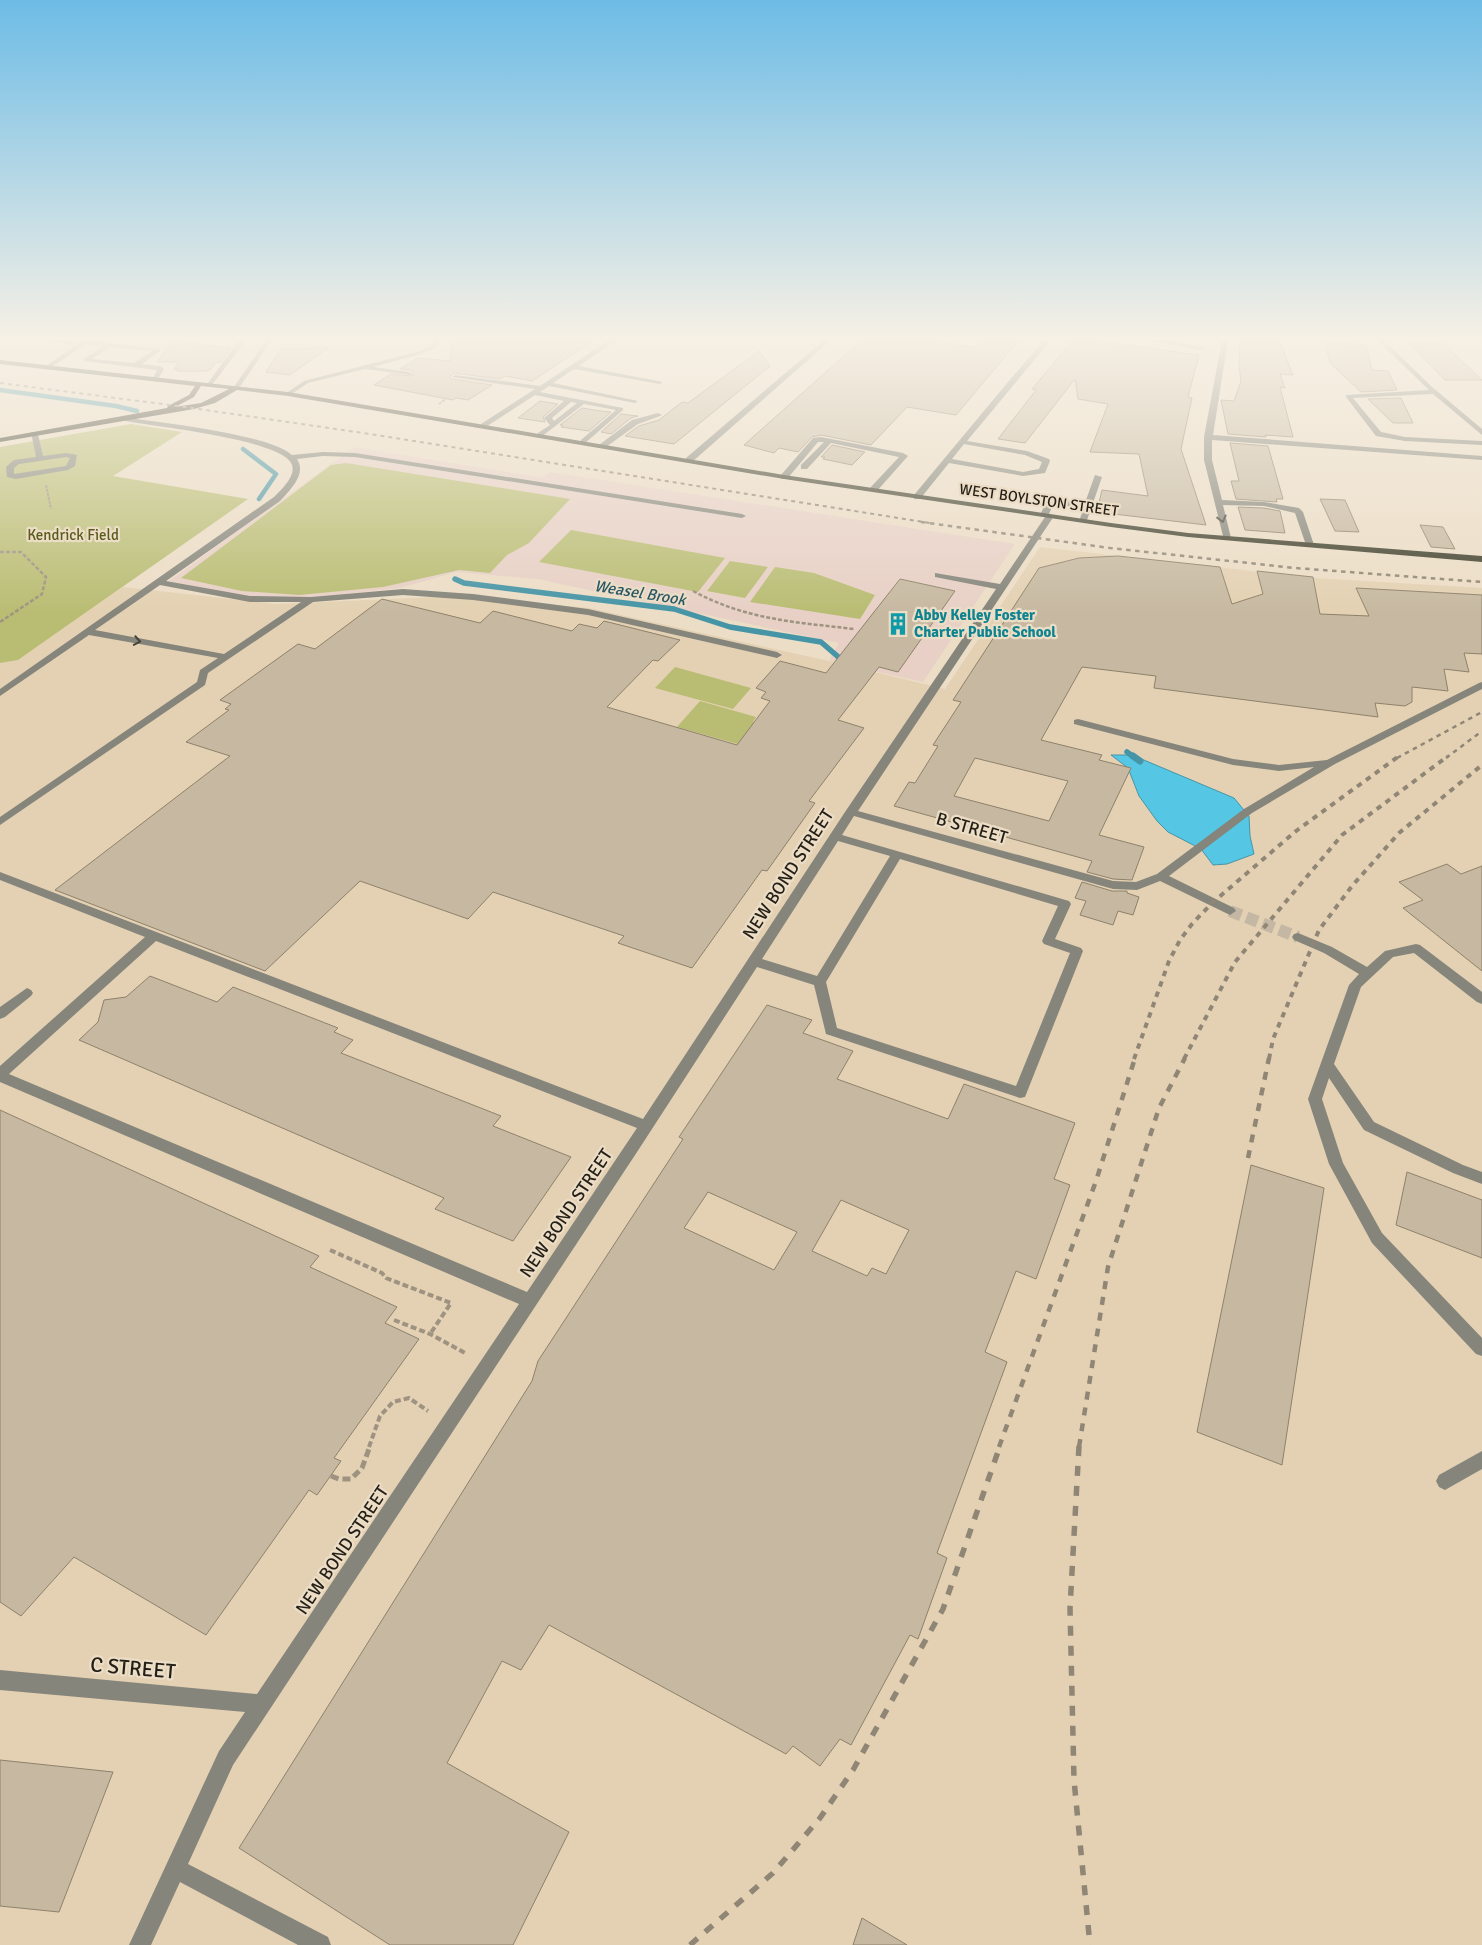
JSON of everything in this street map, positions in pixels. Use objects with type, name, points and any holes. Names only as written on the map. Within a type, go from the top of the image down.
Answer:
[{"type":"main road","points":[[0,440],[53,431]]},
{"type":"main road","name":"WEST BOYLSTON STREET","points":[[514,431],[784,477],[1083,521],[1226,538],[1482,559]]},
{"type":"street","points":[[194,431],[239,438],[274,448],[291,457],[322,454],[355,455],[742,516]]},
{"type":"street","points":[[541,435],[547,431]]},
{"type":"street","points":[[584,442],[597,431]]},
{"type":"street","points":[[603,446],[623,431]]},
{"type":"street","points":[[689,460],[723,431]]},
{"type":"street","points":[[917,497],[971,431]]},
{"type":"street","points":[[1209,431],[1208,460],[1226,538]]},
{"type":"street","points":[[1376,431],[1379,434],[1404,439],[1482,443]]},
{"type":"street","points":[[34,434],[40,459]]},
{"type":"street","points":[[1208,437],[1482,458]]},
{"type":"street","points":[[784,477],[816,440],[830,440],[903,454],[904,456],[873,490]]},
{"type":"street","points":[[804,467],[830,440]]},
{"type":"street","points":[[947,460],[1023,474],[1042,472],[1046,461],[1027,453],[962,442]]},
{"type":"street","points":[[66,455],[74,456],[72,464],[68,468],[16,477],[10,475],[10,467],[17,462],[40,459],[66,455]]},
{"type":"street","points":[[0,693],[277,499],[290,485],[296,473],[297,468],[291,457]]},
{"type":"street","points":[[1083,521],[1098,478]]},
{"type":"street","points":[[1047,516],[1049,505],[1090,502]]},
{"type":"street","points":[[1218,502],[1264,504],[1296,510],[1300,512],[1310,545]]},
{"type":"street","name":"NEW BOND STREET","points":[[140,1945],[226,1758],[646,1126],[834,836],[1047,516]]},
{"type":"street","points":[[938,575],[1002,586]]},
{"type":"street","points":[[158,582],[250,599],[311,600],[403,592],[472,597],[588,612],[777,655]]},
{"type":"street","points":[[0,822],[202,683],[203,672],[311,600]]},
{"type":"street","points":[[89,632],[228,657]]},
{"type":"street","points":[[1230,911],[1161,878],[1248,811],[1331,762],[1482,684]]},
{"type":"street","points":[[1078,722],[1233,762],[1279,768],[1331,762]]},
{"type":"street","name":"B STREET","points":[[850,812],[1113,885],[1137,886],[1161,878]]},
{"type":"street","points":[[834,836],[1065,904],[1048,941],[1077,951],[1020,1093],[831,1031],[820,982],[897,855]]},
{"type":"street","points":[[0,876],[646,1126]]},
{"type":"street","points":[[155,936],[0,1075],[530,1301]]},
{"type":"street","points":[[1298,937],[1328,950],[1367,973]]},
{"type":"street","points":[[1482,999],[1416,948],[1389,954],[1355,985],[1314,1098],[1340,1172],[1377,1238],[1482,1348]]},
{"type":"street","points":[[753,962],[820,982]]},
{"type":"street","points":[[0,1014],[27,993]]},
{"type":"street","points":[[1327,1064],[1369,1126],[1458,1169],[1482,1178]]},
{"type":"street","points":[[1445,1481],[1482,1459]]},
{"type":"street","name":"C STREET","points":[[0,1680],[262,1704]]},
{"type":"street","points":[[175,1868],[320,1945]]},
{"type":"path","points":[[0,552],[21,552],[46,577],[42,594],[0,622]]},
{"type":"path","points":[[693,591],[711,602],[751,616],[854,629]]},
{"type":"path","points":[[330,1250],[382,1273],[386,1278],[451,1303],[430,1334]]},
{"type":"path","points":[[394,1320],[430,1334],[467,1354]]},
{"type":"path","points":[[331,1476],[339,1479],[351,1479],[362,1468],[380,1416],[393,1402],[409,1398],[428,1411]]},
{"type":"shaded area","name":"Abby Kelley Foster Charter Public School","points":[[354,447],[543,478],[550,472],[1015,544],[923,682],[829,661],[839,643],[537,579],[456,572],[400,588],[316,597],[256,597],[169,581]]},
{"type":"shaded area","points":[[1040,547],[1315,578],[1482,588],[1482,1945],[0,1945],[0,663],[18,660],[123,587],[276,604],[459,596],[589,608],[829,661],[945,689]]},
{"type":"green space","name":"Kendrick Field","points":[[92,431],[182,432],[113,476],[248,499],[18,660],[0,663],[0,447]]},
{"type":"green space","points":[[346,463],[570,499],[529,543],[507,555],[490,573],[459,570],[383,587],[299,595],[242,591],[181,578],[331,465]]},
{"type":"green space","points":[[571,530],[725,558],[698,592],[539,562]]},
{"type":"green space","points":[[730,561],[768,567],[745,598],[707,591]]},
{"type":"green space","points":[[775,567],[814,573],[875,595],[860,619],[750,602]]},
{"type":"green space","points":[[675,667],[751,688],[733,709],[655,688]]},
{"type":"green space","points":[[700,701],[756,717],[753,722],[770,726],[752,748],[677,727]]},
{"type":"water","points":[[1111,755],[1132,755],[1234,798],[1249,816],[1250,836],[1254,854],[1227,864],[1213,865],[1201,849],[1168,832],[1157,821],[1139,796],[1128,768]]},
{"type":"building","points":[[602,431],[615,431],[611,434],[601,432]]},
{"type":"building","points":[[632,431],[690,431],[674,444],[625,436]]},
{"type":"building","points":[[760,431],[884,431],[871,445],[821,435],[812,437],[798,452],[779,448],[774,453],[744,445]]},
{"type":"building","points":[[1004,431],[1035,431],[1025,443],[998,439]]},
{"type":"building","points":[[1098,431],[1185,431],[1181,449],[1206,525],[1097,512],[1102,490],[1148,496],[1139,454],[1090,452]]},
{"type":"building","points":[[1227,431],[1291,431],[1293,437],[1265,435],[1266,437],[1228,434]]},
{"type":"building","points":[[1230,443],[1268,446],[1283,499],[1276,499],[1277,502],[1236,499],[1231,481],[1239,481]]},
{"type":"building","points":[[832,445],[865,452],[852,465],[823,459],[825,457],[821,457]]},
{"type":"building","points":[[1320,499],[1345,500],[1359,532],[1335,531]]},
{"type":"building","points":[[1238,507],[1280,511],[1285,533],[1245,530]]},
{"type":"building","points":[[1420,525],[1443,527],[1455,549],[1431,547]]},
{"type":"building","points":[[1118,556],[1220,567],[1232,604],[1263,594],[1257,571],[1313,577],[1320,614],[1369,616],[1356,588],[1482,595],[1482,654],[1464,653],[1469,672],[1444,669],[1448,691],[1412,687],[1412,702],[1405,706],[1375,703],[1378,717],[1154,688],[1156,676],[1082,667],[1041,740],[1102,755],[1099,760],[1131,768],[1099,835],[1144,847],[1132,880],[1113,879],[1087,872],[1092,861],[894,806],[909,782],[915,783],[938,746],[933,745],[961,702],[953,700],[1039,568],[1079,558]],"holes":[[[975,758],[1068,781],[1049,821],[954,796]]]},
{"type":"building","points":[[900,579],[955,591],[898,672],[879,667],[838,720],[864,728],[809,801],[815,803],[767,871],[762,870],[692,968],[618,943],[624,936],[493,892],[468,919],[360,881],[265,971],[55,890],[230,756],[186,742],[229,710],[225,709],[231,704],[220,700],[298,644],[315,649],[382,599],[480,623],[493,611],[572,631],[579,624],[597,628],[604,621],[680,640],[658,661],[653,660],[607,707],[737,745],[770,701],[761,698],[766,692],[756,688],[780,661],[826,673]]},
{"type":"building","points":[[1447,864],[1461,874],[1482,866],[1482,971],[1403,908],[1423,900],[1399,882]]},
{"type":"building","points":[[1082,882],[1112,891],[1127,891],[1127,893],[1139,897],[1133,915],[1118,911],[1113,925],[1080,915],[1086,901],[1075,898]]},
{"type":"building","points":[[150,976],[217,1002],[233,987],[338,1028],[334,1032],[353,1040],[341,1053],[501,1116],[493,1126],[571,1157],[513,1241],[435,1209],[444,1198],[79,1040],[98,1022],[104,1000],[126,997]]},
{"type":"building","points":[[767,1005],[812,1020],[803,1033],[853,1051],[837,1079],[948,1119],[964,1084],[1075,1123],[1054,1179],[1070,1185],[1036,1279],[1016,1271],[985,1352],[1007,1362],[937,1553],[947,1558],[918,1639],[910,1635],[851,1745],[840,1739],[820,1766],[793,1746],[786,1754],[549,1625],[521,1670],[502,1661],[447,1763],[569,1832],[513,1945],[390,1945],[239,1848],[532,1381],[538,1361],[683,1139],[679,1137]],"holes":[[[708,1192],[797,1232],[774,1270],[684,1228]],[[841,1200],[909,1230],[886,1274],[872,1268],[867,1276],[812,1251]]]},
{"type":"building","points":[[0,1110],[319,1256],[310,1267],[397,1307],[385,1323],[419,1339],[334,1458],[341,1461],[317,1495],[309,1490],[206,1635],[74,1557],[21,1616],[0,1602]]},
{"type":"building","points":[[1251,1165],[1324,1188],[1282,1465],[1197,1432]]},
{"type":"building","points":[[1407,1172],[1482,1200],[1482,1258],[1396,1225]]},
{"type":"building","points":[[0,1760],[113,1772],[59,1912],[0,1906]]},
{"type":"building","points":[[862,1918],[907,1945],[853,1945]]},
{"type":"waterway","name":"Weasel Brook","points":[[243,449],[276,474],[259,499]]},
{"type":"waterway","name":"Weasel Brook","points":[[455,579],[464,583],[674,609],[730,627],[821,642],[843,661]]},
{"type":"waterway","name":"Weasel Brook","points":[[1127,752],[1135,758]]},
{"type":"waterway","name":"Weasel Brook","points":[[1133,756],[1140,761]]},
{"type":"tunnel","points":[[1230,911],[1298,937]]},
{"type":"railway","points":[[348,431],[930,523]]},
{"type":"railway","points":[[921,522],[1110,548],[1295,568],[1482,582]]},
{"type":"railway","points":[[1397,758],[1482,712]]},
{"type":"railway","points":[[1446,758],[1482,731]]},
{"type":"railway","points":[[1134,1059],[1169,961],[1180,940],[1192,924],[1211,904],[1296,831],[1399,756]]},
{"type":"railway","points":[[1184,1059],[1235,962],[1342,835],[1448,756]]},
{"type":"railway","points":[[1269,1059],[1273,1039],[1319,930],[1352,886],[1399,833],[1482,765]]},
{"type":"railway","points":[[999,1447],[1096,1181],[1135,1058]]},
{"type":"railway","points":[[1079,1447],[1108,1267],[1159,1108],[1185,1058]]},
{"type":"railway","points":[[1248,1158],[1269,1058]]},
{"type":"railway","points":[[690,1945],[773,1873],[820,1818],[853,1770],[943,1609],[1000,1446]]},
{"type":"railway","points":[[1079,1446],[1070,1608],[1074,1780],[1090,1945]]},
{"type":"place","name":"Abby Kelley Foster Charter Public School","points":[[898,624]]}]
